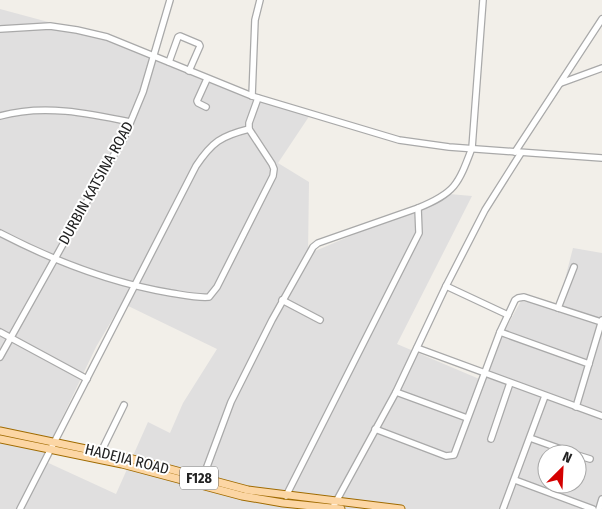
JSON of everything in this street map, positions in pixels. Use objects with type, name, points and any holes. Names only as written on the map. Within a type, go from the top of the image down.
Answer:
[{"type":"main road","name":"HADEJIA ROAD","points":[[0,431],[101,452],[257,499],[283,503],[401,509]]},
{"type":"main road","name":"HADEJIA ROAD","points":[[0,439],[202,482]]},
{"type":"main road","name":"HADEJIA ROAD","points":[[333,506],[342,509]]},
{"type":"street","name":"DURBIN KATSINA ROAD","points":[[0,357],[124,138],[143,92],[170,0]]},
{"type":"street","points":[[0,233],[32,250],[133,286],[195,297],[213,294],[273,176],[274,170],[249,129],[255,97],[255,20],[260,0]]},
{"type":"street","points":[[202,482],[231,402],[282,300],[309,252],[318,243],[432,202],[450,192],[456,185],[472,148],[483,0]]},
{"type":"street","points":[[333,506],[396,392],[446,286],[485,210],[518,153],[602,19]]},
{"type":"street","points":[[0,29],[50,26],[107,36],[255,97],[399,140],[518,153],[602,158]]},
{"type":"street","points":[[169,62],[178,37],[180,36],[199,44],[200,46],[189,71]]},
{"type":"street","points":[[561,83],[602,68]]},
{"type":"street","points":[[206,78],[197,101],[206,107]]},
{"type":"street","points":[[0,116],[50,110],[90,114],[130,122]]},
{"type":"street","points":[[22,508],[133,286],[203,155],[219,139],[229,134],[249,129]]},
{"type":"street","points":[[283,503],[419,233],[418,208]]},
{"type":"street","points":[[558,308],[574,267]]},
{"type":"street","points":[[446,286],[508,315]]},
{"type":"street","points":[[375,429],[450,457],[454,455],[500,332],[515,300],[524,297],[602,321],[576,407]]},
{"type":"street","points":[[282,300],[320,320]]},
{"type":"street","points":[[0,332],[86,379]]},
{"type":"street","points":[[500,332],[589,364]]},
{"type":"street","points":[[417,348],[601,415],[602,406]]},
{"type":"street","points":[[491,439],[510,383]]},
{"type":"street","points":[[396,392],[467,418]]},
{"type":"street","points":[[503,509],[545,396]]},
{"type":"street","points":[[101,452],[124,405]]},
{"type":"street","points":[[530,438],[547,444]]},
{"type":"street","points":[[515,480],[593,509]]},
{"type":"street","points":[[599,509],[602,499]]},
{"type":"shaded area","points":[[0,9],[78,30],[153,54],[253,98],[310,115],[278,163],[309,182],[308,254],[449,194],[472,196],[397,344],[484,381],[487,362],[521,301],[558,306],[573,248],[602,253],[602,509],[0,509]],"holes":[[[122,303],[217,349],[183,403],[170,433],[148,422],[116,494],[42,460],[96,347]]]}]
